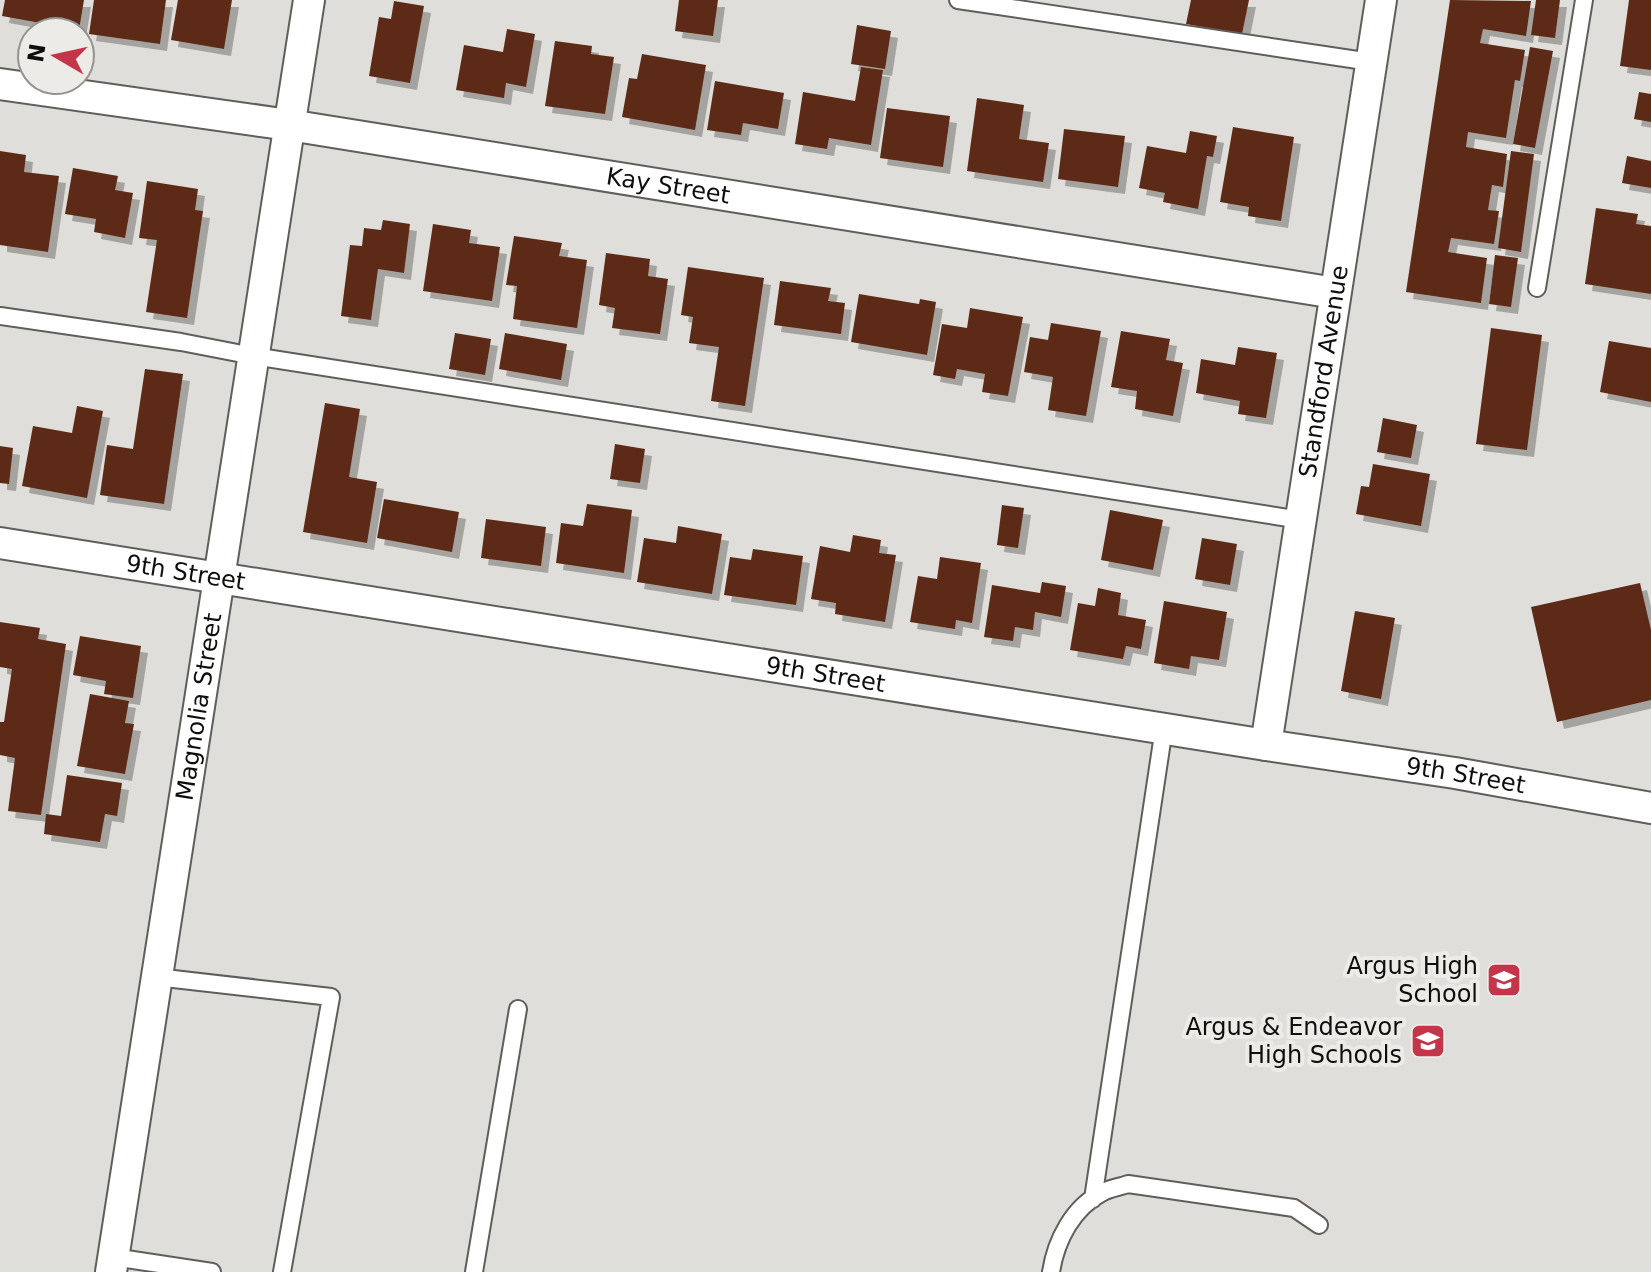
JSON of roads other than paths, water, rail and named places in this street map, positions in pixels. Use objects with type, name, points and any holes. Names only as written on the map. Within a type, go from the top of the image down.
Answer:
[{"type":"street","name":"Magnolia Street","points":[[112,1264],[309,0]]},
{"type":"street","name":"Standford Avenue","points":[[1266,745],[1381,0]]},
{"type":"street","name":"Kay Street","points":[[0,84],[289,125],[1335,293]]},
{"type":"street","name":"9th Street","points":[[0,543],[1455,773],[1651,808]]},
{"type":"lane","points":[[958,0],[1371,62]]},
{"type":"lane","points":[[1537,288],[1584,0]]},
{"type":"lane","points":[[0,316],[1301,520]]},
{"type":"lane","points":[[1093,1199],[1164,728]]},
{"type":"lane","points":[[156,977],[331,997],[282,1272]]},
{"type":"lane","points":[[474,1272],[518,1009]]},
{"type":"lane","points":[[1051,1272],[1065,1228],[1084,1206],[1104,1191],[1128,1184],[1294,1208],[1319,1225]]},
{"type":"lane","points":[[112,1264],[212,1272]]},
{"type":"place","name":"Argus High School","points":[[1504,980]]},
{"type":"place","name":"Argus & Endeavor High Schools","points":[[1428,1041]]}]
